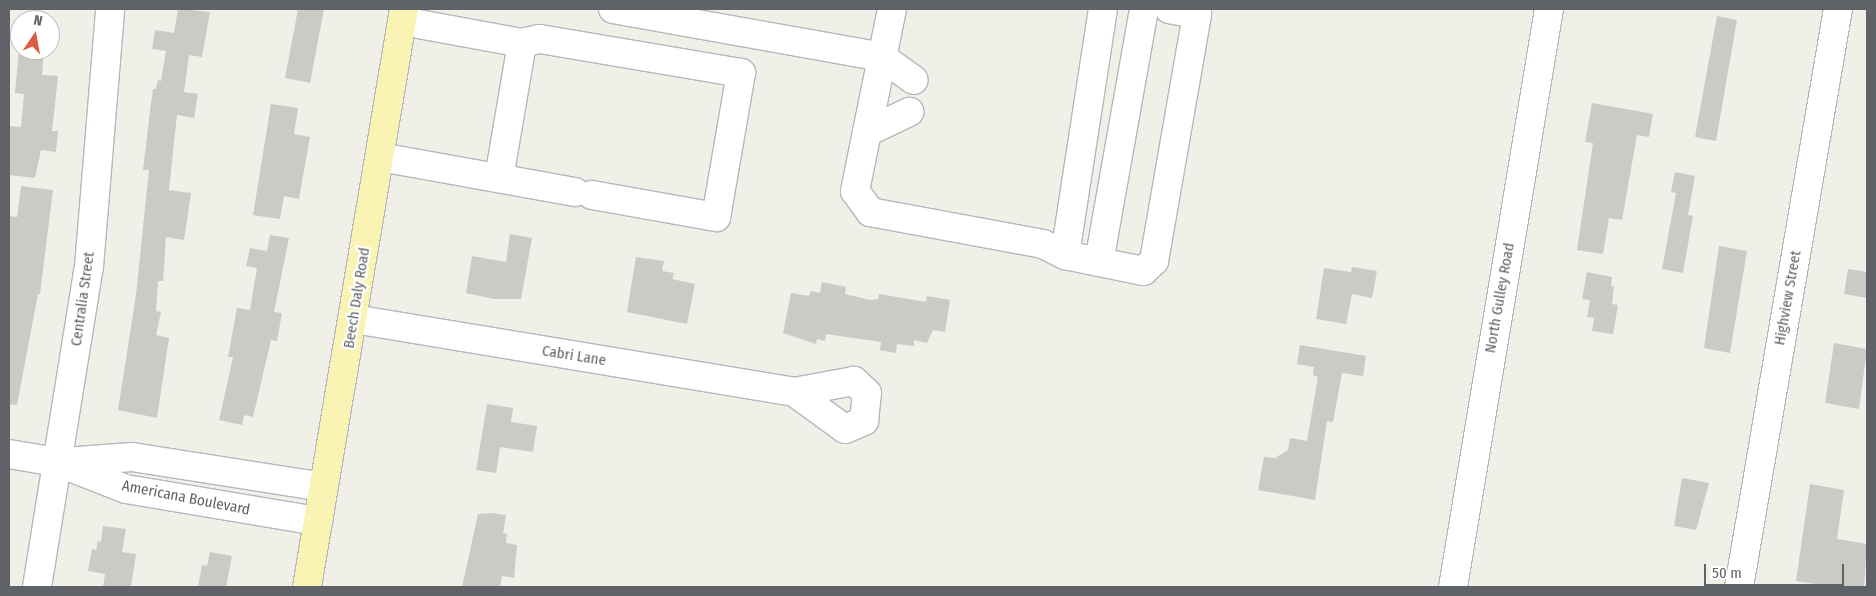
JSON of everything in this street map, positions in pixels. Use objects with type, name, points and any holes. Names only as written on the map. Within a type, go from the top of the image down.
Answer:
[{"type":"main road","name":"Beech Daly Road","points":[[307,587],[323,487],[354,319],[403,15]]},
{"type":"street","name":"Centralia Street","points":[[36,587],[89,266],[110,9]]},
{"type":"street","points":[[613,9],[882,57],[914,80]]},
{"type":"street","points":[[892,9],[855,191],[870,212],[1043,244],[1065,255],[1143,271],[1154,262],[1197,14],[1169,9]]},
{"type":"street","points":[[1065,255],[1103,9]]},
{"type":"street","points":[[1099,262],[1144,9]]},
{"type":"street","name":"North Gulley Road","points":[[1453,587],[1549,9]]},
{"type":"street","name":"Highview Street","points":[[1739,587],[1838,9]]},
{"type":"street","points":[[380,157],[716,216],[741,73],[540,39],[522,42],[403,15]]},
{"type":"street","points":[[499,178],[522,42]]},
{"type":"street","points":[[867,132],[909,112]]},
{"type":"street","name":"Cabri Lane","points":[[354,319],[794,392]]},
{"type":"street","name":"Americana Boulevard","points":[[9,454],[57,462],[126,489],[318,521]]},
{"type":"street","name":"Americana Boulevard","points":[[57,462],[132,457],[323,487]]},
{"type":"building","points":[[178,9],[210,12],[202,57],[189,55],[184,92],[198,94],[194,118],[177,115],[169,190],[191,193],[184,240],[166,237],[163,281],[158,281],[156,311],[161,312],[156,335],[169,338],[157,418],[118,410],[136,295],[149,170],[143,170],[150,111],[153,89],[156,89],[158,80],[161,81],[166,51],[152,49],[155,30],[174,33]]},
{"type":"building","points":[[298,9],[324,9],[310,83],[285,78]]},
{"type":"building","points":[[1717,16],[1737,20],[1716,141],[1695,137]]},
{"type":"building","points":[[18,60],[43,60],[42,75],[58,76],[52,131],[58,131],[56,152],[41,150],[35,178],[9,175],[9,126],[21,127],[24,94],[15,93]]},
{"type":"building","points":[[1592,103],[1653,114],[1649,137],[1637,135],[1622,220],[1609,218],[1603,254],[1577,250],[1593,143],[1585,142]]},
{"type":"building","points":[[271,104],[298,108],[294,134],[310,137],[299,199],[284,196],[280,219],[253,215]]},
{"type":"building","points":[[1675,172],[1695,176],[1688,215],[1693,216],[1683,273],[1662,269],[1676,193],[1671,192]]},
{"type":"building","points":[[21,186],[53,190],[40,294],[38,294],[17,405],[9,404],[9,231],[10,216],[17,217]]},
{"type":"building","points":[[510,234],[532,238],[521,299],[494,299],[466,293],[472,256],[506,262]]},
{"type":"building","points":[[270,235],[289,238],[274,312],[282,313],[277,341],[271,340],[253,417],[244,415],[242,425],[219,420],[233,357],[228,357],[237,308],[250,310],[257,268],[246,266],[250,248],[267,251]]},
{"type":"building","points":[[1719,246],[1747,251],[1730,353],[1704,348]]},
{"type":"building","points":[[636,257],[664,261],[662,271],[674,273],[672,279],[695,284],[687,324],[627,312]]},
{"type":"building","points":[[1352,267],[1377,271],[1372,298],[1352,294],[1346,324],[1316,319],[1324,268],[1351,272]]},
{"type":"building","points":[[1848,269],[1867,272],[1867,298],[1844,294]]},
{"type":"building","points":[[1587,272],[1612,277],[1611,286],[1614,286],[1612,304],[1618,305],[1613,334],[1592,331],[1594,318],[1587,317],[1590,300],[1582,299]]},
{"type":"building","points":[[822,282],[846,287],[845,294],[870,300],[878,299],[879,294],[926,302],[927,296],[950,300],[945,332],[933,330],[927,343],[914,340],[914,346],[897,344],[896,353],[880,350],[881,342],[826,334],[825,341],[817,339],[816,344],[783,333],[791,293],[809,296],[811,291],[820,293]]},
{"type":"building","points":[[1834,343],[1867,349],[1859,409],[1825,403]]},
{"type":"building","points":[[1300,345],[1366,356],[1363,376],[1342,373],[1333,422],[1327,421],[1315,500],[1258,490],[1264,457],[1275,458],[1288,450],[1290,438],[1307,441],[1318,377],[1313,375],[1314,367],[1297,364]]},
{"type":"building","points":[[487,404],[513,408],[511,422],[537,426],[533,452],[500,447],[496,473],[476,470]]},
{"type":"building","points":[[1682,478],[1709,483],[1696,530],[1674,526]]},
{"type":"building","points":[[1810,484],[1844,490],[1837,539],[1867,544],[1864,587],[1834,587],[1796,581]]},
{"type":"building","points":[[478,514],[506,515],[503,533],[507,534],[506,543],[517,545],[514,578],[502,576],[500,587],[462,587]]},
{"type":"building","points":[[103,526],[126,529],[122,552],[136,554],[131,587],[103,587],[105,574],[88,571],[92,549],[96,550],[98,541],[101,542]]},
{"type":"building","points":[[210,552],[232,556],[226,587],[198,587],[202,565],[207,566]]}]
